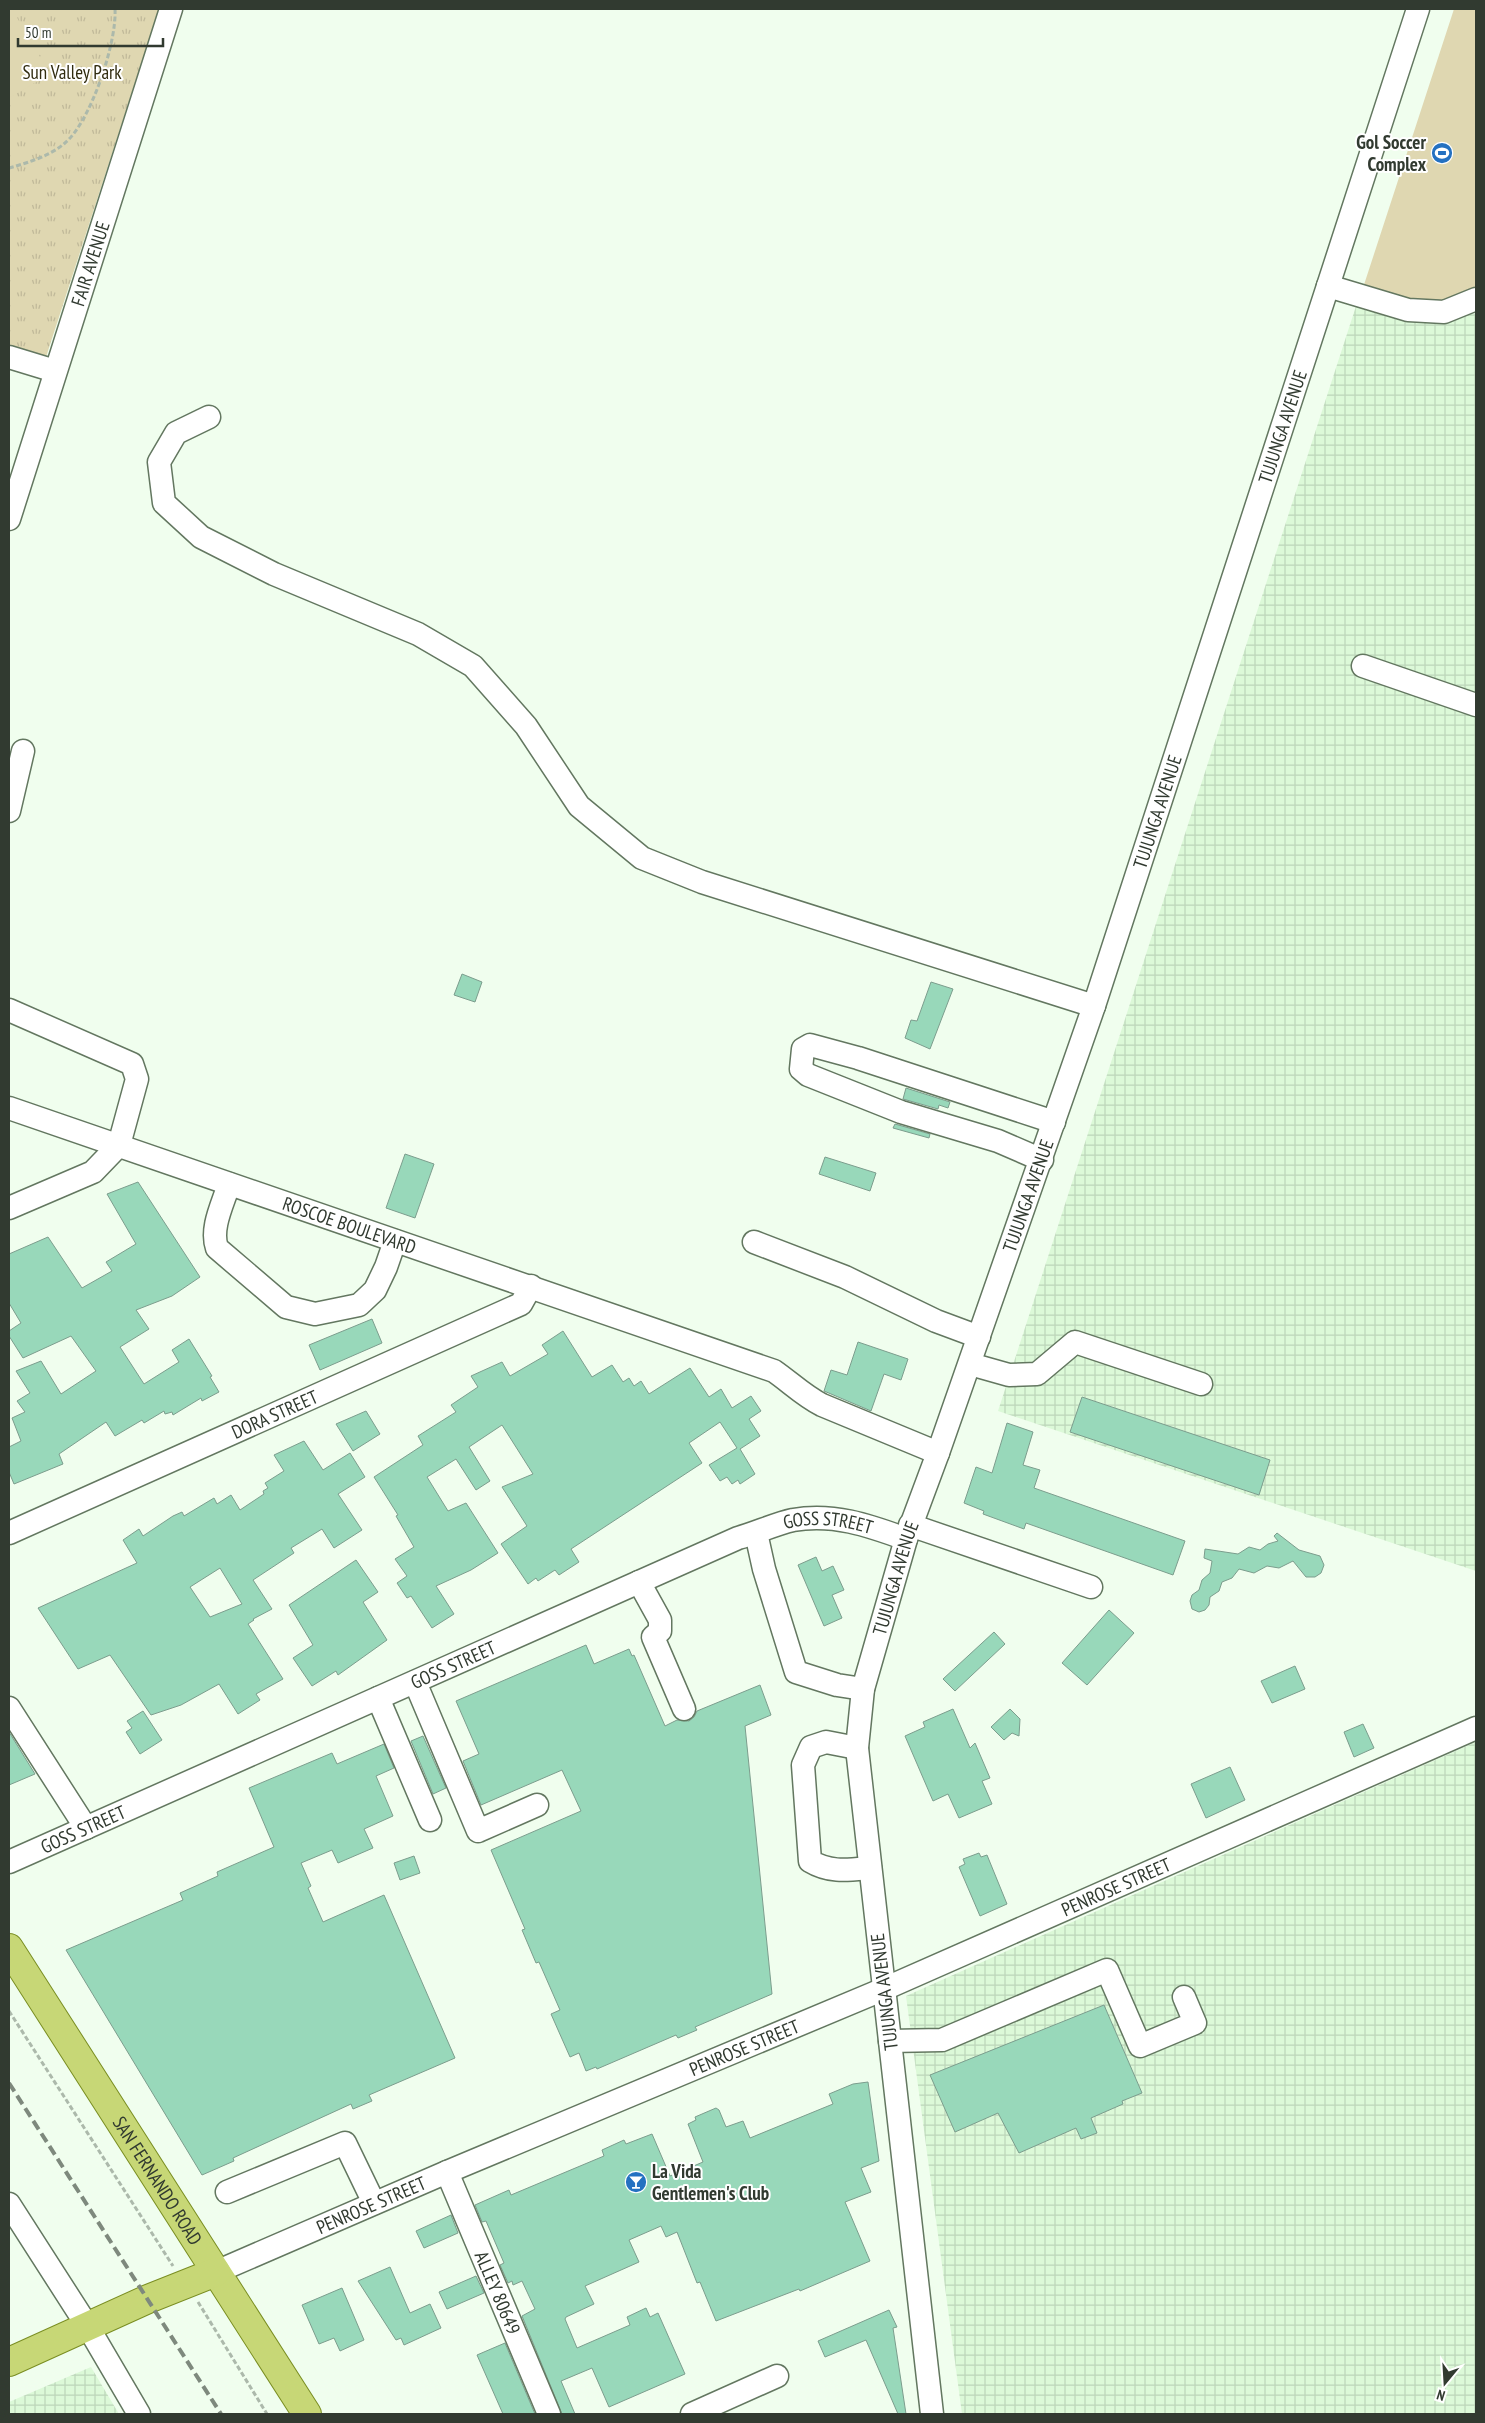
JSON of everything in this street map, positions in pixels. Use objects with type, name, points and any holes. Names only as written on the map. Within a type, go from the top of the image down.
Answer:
[{"type":"main road","name":"SAN FERNANDO ROAD","points":[[9,1948],[306,2414]]},
{"type":"main road","name":"PENROSE STREET","points":[[9,2362],[216,2272]]},
{"type":"street","name":"FAIR AVENUE","points":[[9,519],[171,9]]},
{"type":"street","name":"TUJUNGA AVENUE","points":[[932,2414],[857,1748],[863,1689],[908,1532],[970,1364],[1094,1006],[1418,9]]},
{"type":"street","points":[[1328,286],[1408,310],[1444,312],[1476,299]]},
{"type":"street","points":[[9,357],[55,372]]},
{"type":"street","points":[[209,417],[176,433],[159,462],[164,503],[201,537],[274,574],[418,634],[473,666],[526,726],[579,806],[642,858],[702,882],[1094,1006]]},
{"type":"street","points":[[1363,666],[1476,705]]},
{"type":"street","points":[[9,810],[23,751]]},
{"type":"street","points":[[9,1010],[132,1064],[137,1079],[119,1146],[93,1172],[9,1208]]},
{"type":"street","points":[[1042,1160],[998,1141],[901,1112],[808,1075],[801,1069],[803,1049],[810,1045],[858,1058],[1054,1122]]},
{"type":"street","name":"ROSCOE BOULEVARD","points":[[9,1108],[395,1241],[532,1286],[774,1371],[813,1400],[938,1453]]},
{"type":"street","points":[[229,1184],[214,1238],[217,1248],[286,1307],[315,1314],[359,1305],[375,1290],[395,1241]]},
{"type":"street","points":[[754,1242],[845,1277],[936,1321],[979,1337]]},
{"type":"street","name":"DORA STREET","points":[[9,1533],[521,1304],[532,1286]]},
{"type":"street","points":[[970,1364],[1009,1376],[1037,1374],[1076,1342],[1201,1384]]},
{"type":"street","name":"GOSS STREET","points":[[9,1862],[639,1582],[756,1533],[793,1520],[830,1517],[908,1532],[1091,1587]]},
{"type":"street","points":[[756,1533],[764,1569],[796,1672],[837,1685],[863,1689]]},
{"type":"street","points":[[639,1582],[660,1620],[660,1631],[653,1637],[684,1709]]},
{"type":"street","points":[[415,1682],[478,1831],[537,1805]]},
{"type":"street","points":[[378,1698],[430,1820]]},
{"type":"street","points":[[9,1708],[86,1828]]},
{"type":"street","name":"PENROSE STREET","points":[[216,2272],[447,2172],[884,1989],[1476,1728]]},
{"type":"street","points":[[857,1748],[826,1742],[811,1747],[803,1765],[810,1861],[821,1868],[836,1870],[870,1868]]},
{"type":"street","points":[[890,2041],[942,2040],[1107,1970],[1140,2046],[1195,2023],[1184,1997]]},
{"type":"street","points":[[227,2192],[345,2143],[374,2203]]},
{"type":"street","name":"ALLEY 80649","points":[[447,2172],[549,2414]]},
{"type":"street","points":[[9,2204],[88,2327],[140,2414]]},
{"type":"street","points":[[692,2414],[777,2376]]},
{"type":"path","points":[[9,168],[51,151],[64,143],[75,132],[94,96],[107,60],[115,9]]},
{"type":"path","points":[[9,2011],[219,2334],[267,2414]]},
{"type":"shaded area","points":[[1357,303],[1474,314],[1476,312],[1476,1571],[998,1411]]},
{"type":"shaded area","points":[[1476,1742],[1476,2414],[962,2414],[906,1996]]},
{"type":"shaded area","points":[[91,2367],[119,2414],[9,2414],[9,2402]]},
{"type":"green space","name":"Sun Valley Park","points":[[9,9],[159,9],[46,357],[9,345]]},
{"type":"green space","points":[[9,9],[12,9],[50,74],[9,98]]},
{"type":"green space","name":"Gol Soccer Complex","points":[[1454,9],[1476,9],[1476,312],[1421,321],[1360,297]]},
{"type":"building","points":[[462,974],[482,982],[475,1002],[454,995]]},
{"type":"building","points":[[931,982],[953,989],[930,1049],[905,1038],[911,1020],[917,1021]]},
{"type":"building","points":[[906,1088],[950,1102],[948,1108],[939,1105],[938,1109],[903,1099]]},
{"type":"building","points":[[895,1124],[930,1134],[929,1138],[893,1128]]},
{"type":"building","points":[[405,1154],[434,1164],[415,1218],[386,1208]]},
{"type":"building","points":[[825,1157],[876,1173],[870,1191],[819,1174]]},
{"type":"building","points":[[138,1182],[200,1277],[172,1296],[136,1310],[149,1329],[120,1347],[144,1384],[179,1362],[172,1350],[189,1339],[212,1376],[210,1377],[219,1392],[202,1401],[201,1398],[173,1415],[172,1412],[165,1414],[164,1411],[144,1423],[142,1420],[115,1436],[106,1422],[59,1454],[63,1464],[14,1484],[9,1472],[9,1447],[21,1441],[12,1418],[25,1412],[17,1401],[30,1393],[16,1371],[41,1361],[61,1394],[96,1371],[71,1336],[23,1358],[9,1336],[9,1331],[21,1323],[9,1303],[9,1254],[48,1237],[82,1288],[112,1271],[106,1262],[136,1244],[107,1194]]},
{"type":"building","points":[[372,1319],[382,1343],[320,1370],[309,1345]]},
{"type":"building","points":[[563,1331],[592,1377],[612,1365],[623,1382],[629,1378],[634,1386],[641,1381],[649,1394],[690,1368],[709,1397],[721,1389],[732,1408],[751,1396],[761,1411],[749,1419],[760,1436],[740,1449],[755,1474],[740,1484],[738,1480],[732,1484],[727,1477],[720,1481],[709,1465],[737,1448],[720,1422],[689,1443],[702,1463],[571,1549],[579,1562],[559,1575],[555,1570],[538,1581],[536,1578],[528,1584],[501,1544],[527,1526],[502,1487],[533,1474],[502,1425],[469,1447],[490,1481],[476,1490],[456,1459],[427,1477],[448,1511],[466,1503],[498,1553],[471,1570],[436,1586],[454,1614],[432,1628],[411,1596],[407,1598],[397,1583],[407,1576],[395,1559],[414,1547],[396,1516],[398,1515],[374,1477],[423,1445],[418,1436],[456,1412],[451,1405],[478,1387],[471,1376],[502,1362],[510,1376],[548,1354],[542,1345]]},
{"type":"building","points":[[858,1342],[908,1359],[901,1380],[884,1374],[871,1411],[824,1391],[831,1370],[847,1375]]},
{"type":"building","points":[[1082,1397],[1270,1460],[1259,1495],[1070,1432]]},
{"type":"building","points":[[366,1411],[380,1434],[353,1451],[336,1424]]},
{"type":"building","points":[[1007,1423],[1033,1432],[1023,1465],[1040,1470],[1034,1488],[1185,1541],[1173,1575],[1026,1523],[1024,1529],[983,1514],[984,1511],[964,1503],[976,1467],[992,1473]]},
{"type":"building","points":[[304,1441],[323,1470],[350,1453],[365,1477],[338,1494],[362,1530],[334,1548],[322,1529],[291,1548],[294,1553],[253,1580],[272,1609],[253,1619],[248,1624],[283,1679],[256,1694],[260,1700],[238,1714],[219,1684],[181,1705],[151,1715],[110,1655],[78,1669],[38,1608],[137,1563],[123,1540],[139,1529],[143,1536],[173,1516],[182,1512],[184,1516],[214,1498],[217,1504],[231,1495],[240,1510],[264,1494],[263,1491],[268,1488],[265,1483],[284,1471],[274,1455]],"holes":[[[220,1568],[242,1604],[210,1617],[190,1587]]]},
{"type":"building","points":[[1277,1533],[1299,1550],[1320,1556],[1324,1565],[1321,1573],[1315,1577],[1306,1577],[1293,1561],[1279,1568],[1267,1566],[1254,1573],[1239,1569],[1232,1578],[1222,1582],[1219,1591],[1210,1597],[1209,1605],[1205,1610],[1199,1612],[1192,1609],[1190,1601],[1192,1595],[1199,1590],[1202,1580],[1210,1573],[1212,1561],[1204,1558],[1205,1549],[1238,1554],[1249,1547],[1260,1550],[1268,1544],[1278,1541],[1274,1536]]},
{"type":"building","points":[[816,1557],[822,1571],[833,1566],[844,1590],[832,1595],[842,1618],[824,1626],[798,1565]]},
{"type":"building","points":[[356,1560],[378,1592],[363,1602],[387,1640],[338,1675],[336,1671],[312,1686],[293,1658],[313,1645],[289,1605]]},
{"type":"building","points":[[1109,1610],[1134,1633],[1087,1685],[1062,1663]]},
{"type":"building","points":[[994,1632],[1005,1644],[955,1691],[943,1679]]},
{"type":"building","points":[[586,1645],[594,1664],[629,1649],[632,1656],[634,1655],[665,1726],[677,1720],[689,1721],[697,1711],[760,1685],[771,1715],[745,1726],[772,1994],[695,2027],[697,2030],[678,2038],[676,2035],[597,2069],[596,2067],[586,2071],[579,2053],[570,2057],[551,2014],[560,2010],[539,1962],[536,1963],[522,1930],[525,1929],[491,1850],[581,1811],[562,1770],[481,1805],[463,1761],[479,1754],[456,1701]]},
{"type":"building","points":[[1295,1666],[1305,1689],[1272,1703],[1261,1681]]},
{"type":"building","points":[[953,1709],[970,1748],[975,1743],[990,1778],[982,1781],[992,1804],[959,1818],[948,1794],[933,1801],[905,1736],[925,1727],[923,1722]]},
{"type":"building","points":[[1010,1709],[1020,1719],[1019,1736],[1012,1733],[1004,1740],[991,1727]]},
{"type":"building","points":[[143,1711],[162,1740],[140,1754],[126,1732],[132,1728],[127,1721]]},
{"type":"building","points":[[1363,1724],[1374,1748],[1354,1757],[1344,1732]]},
{"type":"building","points":[[9,1732],[35,1774],[9,1785]]},
{"type":"building","points":[[423,1736],[446,1788],[433,1794],[411,1741]]},
{"type":"building","points":[[384,1744],[394,1768],[376,1776],[393,1816],[364,1829],[373,1848],[338,1863],[332,1850],[301,1863],[311,1886],[308,1888],[323,1922],[384,1895],[455,2058],[369,2095],[372,2101],[353,2109],[351,2104],[233,2158],[234,2161],[202,2175],[66,1950],[183,1900],[180,1893],[218,1876],[217,1872],[274,1847],[249,1788],[332,1753],[337,1764]]},
{"type":"building","points":[[1230,1767],[1245,1800],[1206,1818],[1191,1784]]},
{"type":"building","points":[[979,1853],[981,1857],[987,1855],[1007,1904],[980,1916],[959,1867],[965,1864],[963,1859]]},
{"type":"building","points":[[414,1856],[420,1873],[400,1880],[394,1863]]},
{"type":"building","points":[[1104,2005],[1142,2093],[1122,2101],[1123,2104],[1091,2118],[1097,2133],[1081,2139],[1076,2128],[1019,2153],[998,2113],[955,2132],[930,2075]]},
{"type":"building","points":[[868,2082],[879,2161],[861,2168],[871,2192],[845,2202],[870,2261],[800,2291],[799,2289],[716,2321],[700,2282],[697,2283],[677,2232],[666,2237],[661,2226],[629,2240],[639,2262],[585,2286],[594,2304],[565,2319],[577,2348],[630,2325],[627,2317],[646,2308],[650,2317],[658,2313],[685,2374],[609,2407],[592,2368],[561,2381],[575,2414],[562,2414],[522,2316],[535,2309],[522,2281],[513,2285],[512,2281],[508,2283],[500,2265],[504,2263],[486,2221],[482,2222],[475,2205],[509,2190],[511,2195],[604,2156],[602,2150],[624,2140],[626,2144],[652,2134],[670,2176],[703,2162],[688,2124],[696,2120],[695,2117],[716,2108],[719,2110],[726,2127],[743,2121],[750,2138],[833,2104],[829,2094],[853,2084]]},
{"type":"building","points":[[451,2215],[458,2233],[424,2248],[416,2231]]},
{"type":"building","points":[[390,2267],[410,2313],[430,2304],[441,2328],[404,2345],[401,2338],[396,2340],[358,2281]]},
{"type":"building","points":[[476,2276],[484,2293],[447,2309],[439,2292]]},
{"type":"building","points":[[342,2288],[364,2340],[340,2351],[334,2338],[319,2344],[302,2305]]},
{"type":"building","points":[[889,2310],[897,2327],[893,2328],[906,2414],[898,2414],[866,2340],[825,2357],[818,2341]]},
{"type":"building","points":[[505,2343],[535,2414],[503,2414],[477,2355]]},
{"type":"railway","points":[[9,2083],[221,2414]]},
{"type":"place","name":"Gol Soccer Complex","points":[[1442,153]]},
{"type":"place","name":"La Vida Gentlemen's Club","points":[[636,2182]]}]
